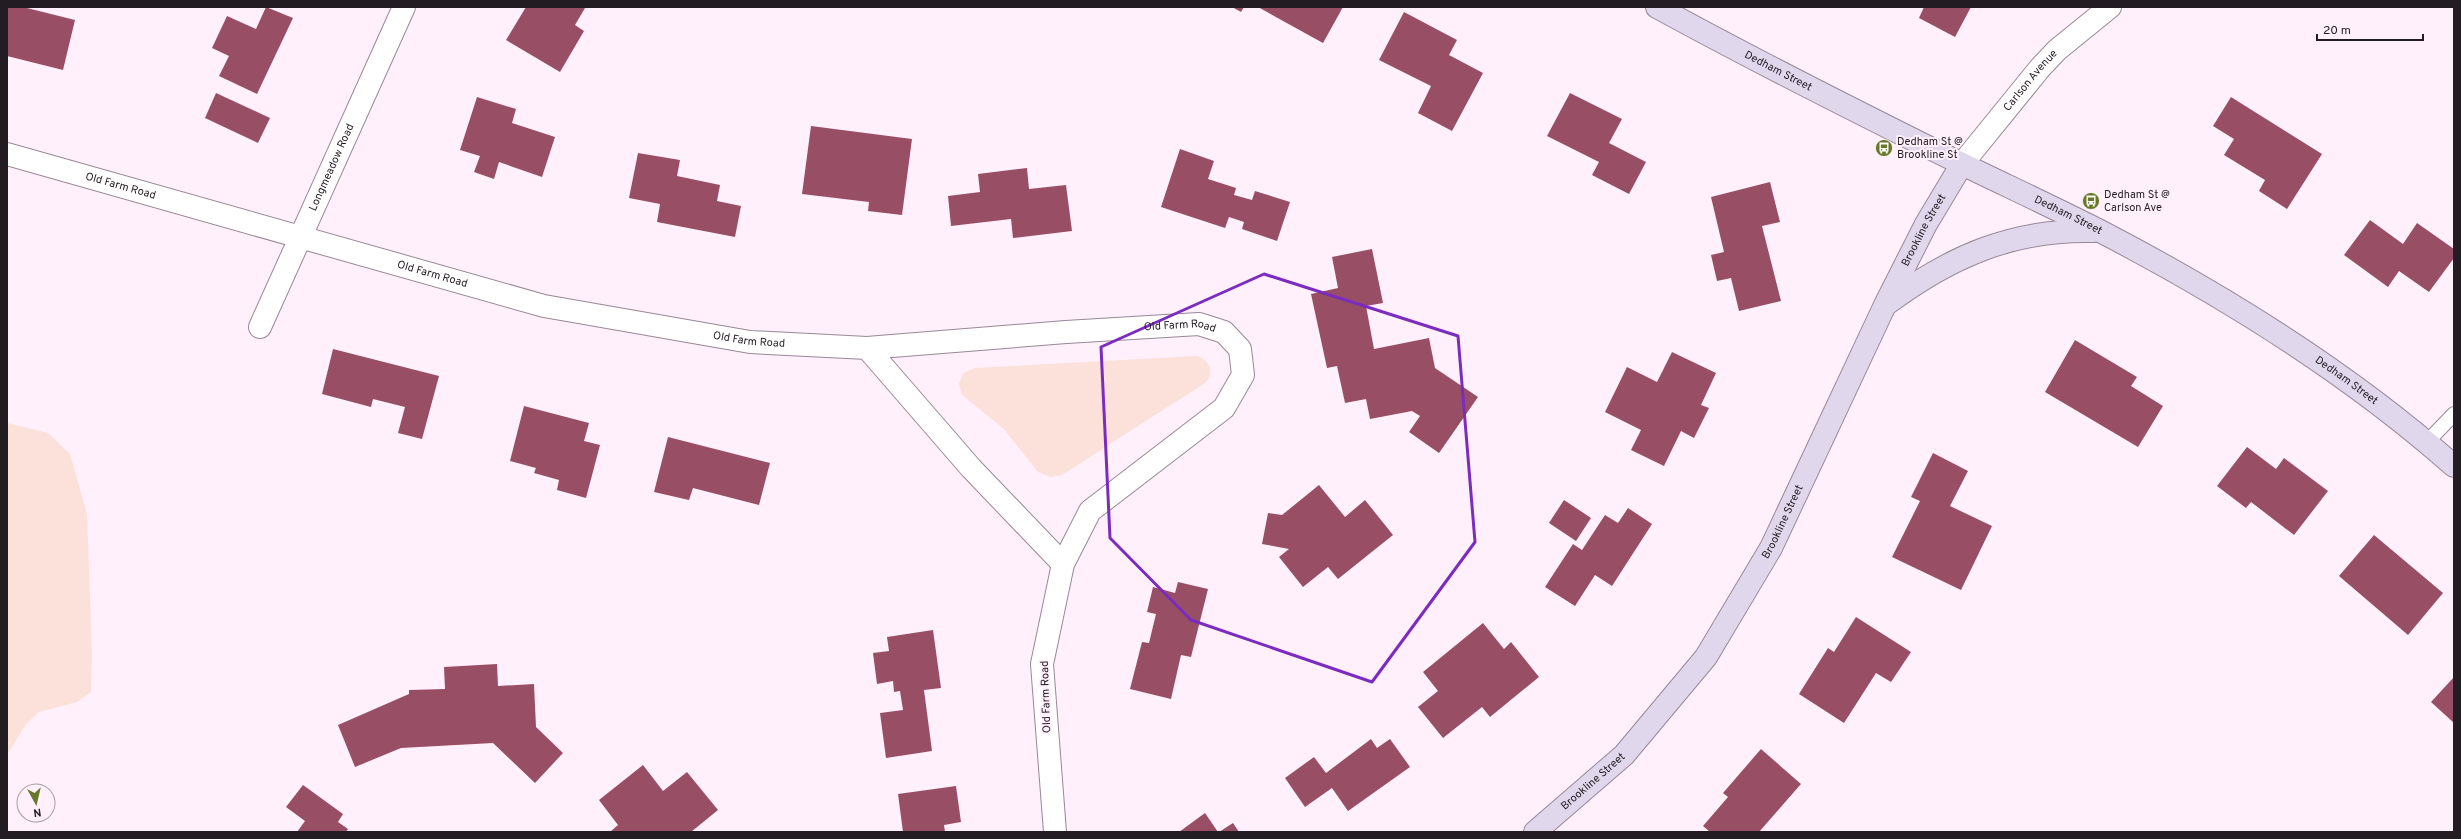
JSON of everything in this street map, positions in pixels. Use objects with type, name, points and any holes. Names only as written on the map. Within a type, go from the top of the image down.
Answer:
[{"type":"main road","name":"Dedham Street","points":[[1657,7],[1962,164],[2100,231],[2230,304],[2309,354],[2399,419],[2454,466]]},
{"type":"main road","name":"Brookline Street","points":[[1535,832],[1624,755],[1706,657],[1772,548],[1885,305],[1926,224],[1962,164]]},
{"type":"main road","points":[[1885,305],[1933,272],[1984,248],[2036,234],[2100,231]]},
{"type":"street","name":"Longmeadow Road","points":[[260,327],[404,7]]},
{"type":"street","name":"Carlson Avenue","points":[[1962,164],[2040,68],[2057,50],[2110,7]]},
{"type":"street","name":"Old Farm Road","points":[[7,154],[544,306],[750,342],[867,348],[1066,332],[1199,324],[1224,332],[1240,349],[1243,375],[1224,408],[1090,511],[1063,564],[1042,664],[1055,832]]},
{"type":"street","points":[[867,348],[971,468],[1063,564]]},
{"type":"lane","points":[[2427,442],[2454,414]]},
{"type":"highlighted area","points":[[1264,274],[1458,336],[1475,542],[1372,682],[1191,620],[1110,538],[1101,347]]},
{"type":"shaded area","points":[[1197,356],[1205,360],[1210,367],[1210,375],[1205,383],[1062,475],[1050,477],[1038,472],[1004,429],[962,395],[959,384],[963,373],[975,368]]},
{"type":"shaded area","points":[[7,423],[48,433],[70,454],[87,514],[92,654],[91,692],[77,702],[39,712],[26,724],[7,755]]},
{"type":"building","points":[[7,7],[23,7],[75,20],[63,70],[7,56]]},
{"type":"building","points":[[266,7],[293,18],[257,94],[219,76],[229,56],[212,48],[227,16],[256,29]]},
{"type":"building","points":[[526,7],[585,8],[575,25],[584,31],[560,72],[506,40]]},
{"type":"building","points":[[1232,7],[1244,7],[1241,12]]},
{"type":"building","points":[[1258,7],[1343,7],[1323,43]]},
{"type":"building","points":[[1924,7],[1971,7],[1955,37],[1919,18]]},
{"type":"building","points":[[1404,12],[1457,40],[1449,55],[1483,73],[1452,131],[1418,113],[1431,86],[1379,60]]},
{"type":"building","points":[[216,93],[270,118],[258,143],[205,118]]},
{"type":"building","points":[[1570,93],[1622,119],[1609,143],[1646,162],[1629,194],[1592,175],[1599,162],[1547,136]]},
{"type":"building","points":[[477,97],[516,109],[512,123],[555,137],[542,177],[499,162],[494,179],[474,172],[480,156],[460,150]]},
{"type":"building","points":[[2231,97],[2322,154],[2287,209],[2259,191],[2265,180],[2224,155],[2234,139],[2213,126]]},
{"type":"building","points":[[811,126],[912,139],[902,215],[868,211],[869,202],[802,194]]},
{"type":"building","points":[[1180,149],[1214,161],[1208,179],[1236,188],[1234,195],[1252,200],[1255,191],[1290,202],[1277,241],[1242,229],[1244,222],[1229,217],[1225,228],[1161,207]]},
{"type":"building","points":[[638,153],[680,160],[677,176],[720,185],[717,201],[741,206],[735,237],[657,222],[660,204],[629,198]]},
{"type":"building","points":[[1027,168],[1029,189],[1066,185],[1072,231],[1013,238],[1011,219],[951,226],[948,196],[980,192],[978,174]]},
{"type":"building","points":[[1770,182],[1780,222],[1762,226],[1781,301],[1739,311],[1731,278],[1717,281],[1711,255],[1724,252],[1711,197]]},
{"type":"building","points":[[2370,220],[2403,244],[2417,223],[2454,249],[2454,258],[2429,292],[2399,271],[2388,287],[2344,255]]},
{"type":"building","points":[[1372,249],[1383,303],[1366,306],[1374,349],[1429,338],[1435,368],[1478,397],[1439,453],[1409,432],[1420,416],[1412,411],[1370,419],[1366,399],[1345,403],[1337,366],[1327,368],[1311,294],[1338,288],[1332,257]]},
{"type":"building","points":[[2075,340],[2137,377],[2131,386],[2163,406],[2138,447],[2045,392]]},
{"type":"building","points":[[333,349],[439,376],[422,439],[398,433],[405,407],[373,399],[371,407],[322,394]]},
{"type":"building","points":[[1672,352],[1716,373],[1701,405],[1709,408],[1694,438],[1681,431],[1664,466],[1631,450],[1641,430],[1605,412],[1627,367],[1657,382]]},
{"type":"building","points":[[524,406],[589,423],[584,441],[600,445],[586,498],[557,490],[559,480],[534,473],[536,468],[510,461]]},
{"type":"building","points":[[668,437],[770,463],[759,505],[693,488],[689,500],[654,492]]},
{"type":"building","points":[[2247,447],[2276,469],[2284,458],[2328,491],[2294,535],[2251,502],[2246,508],[2217,486]]},
{"type":"building","points":[[1933,453],[1968,471],[1950,506],[1992,526],[1961,590],[1892,557],[1920,501],[1911,497]]},
{"type":"building","points":[[1319,485],[1345,517],[1365,500],[1393,535],[1338,579],[1328,567],[1303,587],[1279,557],[1289,549],[1262,544],[1268,513],[1282,515]]},
{"type":"building","points":[[1564,500],[1591,518],[1576,541],[1549,523]]},
{"type":"building","points":[[1628,508],[1652,524],[1612,586],[1595,575],[1575,606],[1545,587],[1573,544],[1582,550],[1605,515],[1618,523]]},
{"type":"building","points":[[2374,535],[2443,593],[2408,635],[2339,576]]},
{"type":"building","points":[[1178,582],[1208,589],[1191,657],[1181,655],[1171,699],[1130,689],[1142,642],[1149,643],[1156,614],[1147,612],[1153,587],[1175,593]]},
{"type":"building","points":[[1856,617],[1911,652],[1891,682],[1876,673],[1844,723],[1799,694],[1828,648],[1834,652]]},
{"type":"building","points":[[1483,623],[1504,649],[1511,642],[1539,677],[1490,717],[1482,707],[1443,738],[1418,707],[1438,691],[1423,672]]},
{"type":"building","points":[[933,630],[941,688],[924,690],[932,751],[886,758],[880,713],[903,710],[900,691],[894,692],[893,681],[877,684],[873,653],[889,651],[887,637]]},
{"type":"building","points":[[497,664],[498,686],[534,684],[536,727],[563,753],[535,783],[493,743],[401,748],[355,767],[338,725],[409,694],[409,690],[445,689],[444,667]]},
{"type":"building","points":[[2454,677],[2454,723],[2431,702]]},
{"type":"building","points":[[1371,739],[1377,748],[1390,739],[1410,767],[1348,811],[1332,788],[1305,807],[1285,778],[1314,757],[1326,773]]},
{"type":"building","points":[[1761,749],[1801,784],[1759,832],[1710,832],[1703,826],[1728,797],[1723,793]]},
{"type":"building","points":[[643,765],[663,791],[687,772],[718,810],[691,832],[610,832],[618,825],[599,800]]},
{"type":"building","points":[[303,785],[343,814],[338,822],[348,829],[346,832],[297,832],[305,821],[286,807]]},
{"type":"building","points":[[956,786],[961,822],[944,825],[945,832],[903,832],[898,794]]},
{"type":"building","points":[[1205,813],[1218,832],[1179,832]]},
{"type":"building","points":[[1233,823],[1239,832],[1219,832]]},
{"type":"place","name":"Dedham St @ Brookline St","points":[[1884,148]]},
{"type":"place","name":"Dedham St @ Carlson Ave","points":[[2091,201]]}]
